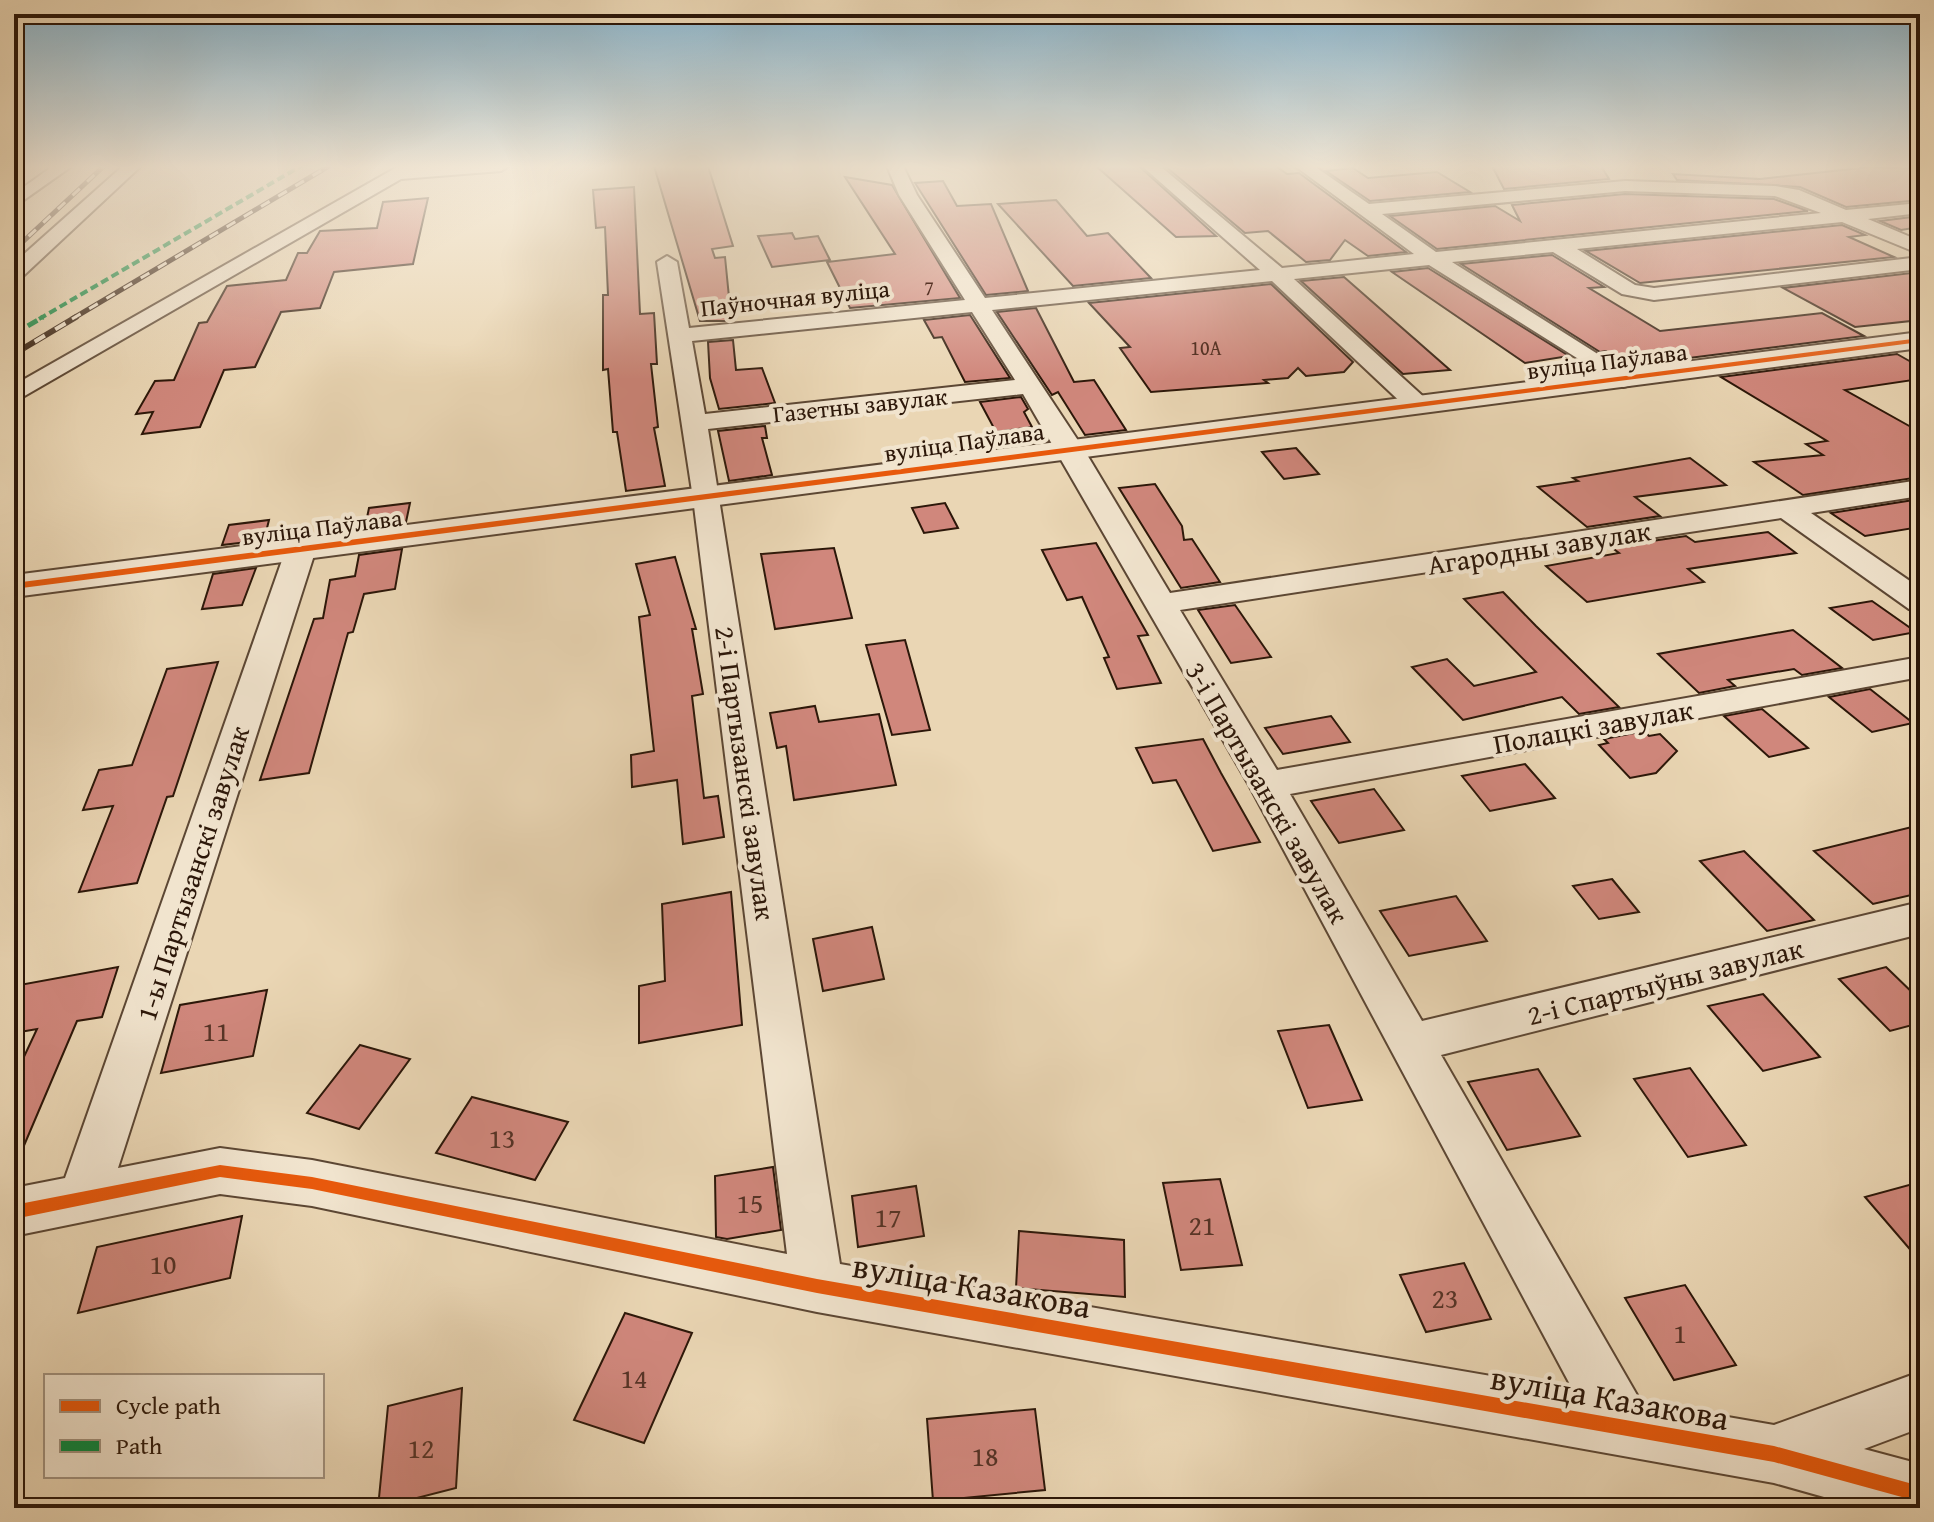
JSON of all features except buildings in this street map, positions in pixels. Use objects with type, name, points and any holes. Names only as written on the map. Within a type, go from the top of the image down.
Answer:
[{"type":"street","points":[[14,274],[55,237]]},
{"type":"street","points":[[14,395],[288,237]]},
{"type":"street","name":"3-і Партызанскі завулак","points":[[935,237],[1070,448],[1158,604],[1267,785],[1625,1429]]},
{"type":"street","points":[[1234,237],[1417,404]]},
{"type":"street","points":[[1403,237],[1623,380]]},
{"type":"street","name":"Паўночная вуліца","points":[[678,336],[1635,237]]},
{"type":"street","points":[[1894,237],[1920,248]]},
{"type":"street","points":[[1556,245],[1629,290],[1654,294],[1920,263]]},
{"type":"street","name":"2-і Партызанскі завулак","points":[[667,262],[707,498],[817,1286]]},
{"type":"street","name":"вуліца Паўлава","points":[[14,586],[1920,340]]},
{"type":"street","name":"Газетны завулак","points":[[693,423],[1028,386]]},
{"type":"street","name":"Агародны завулак","points":[[1158,604],[1920,488]]},
{"type":"street","points":[[1787,509],[1920,602]]},
{"type":"street","name":"1-ы Партызанскі завулак","points":[[83,1198],[301,549]]},
{"type":"street","name":"Полацкі завулак","points":[[1267,785],[1920,667]]},
{"type":"street","name":"2-і Спартыўны завулак","points":[[1411,1043],[1920,918]]},
{"type":"street","name":"вуліца Казакова","points":[[14,1212],[220,1171],[312,1183],[817,1286],[1774,1454],[1920,1494]]},
{"type":"street","points":[[1774,1454],[1920,1400]]},
{"type":"railway","points":[[14,250],[28,237]]},
{"type":"railway","points":[[72,319],[210,237]]},
{"type":"railway","points":[[14,354],[76,317]]},
{"type":"marked path","points":[[14,334],[180,237]]},
{"type":"cycle path","points":[[14,586],[1920,340]]},
{"type":"cycle path","points":[[14,1212],[220,1171],[312,1183],[817,1286],[1774,1454],[1920,1494]]}]
